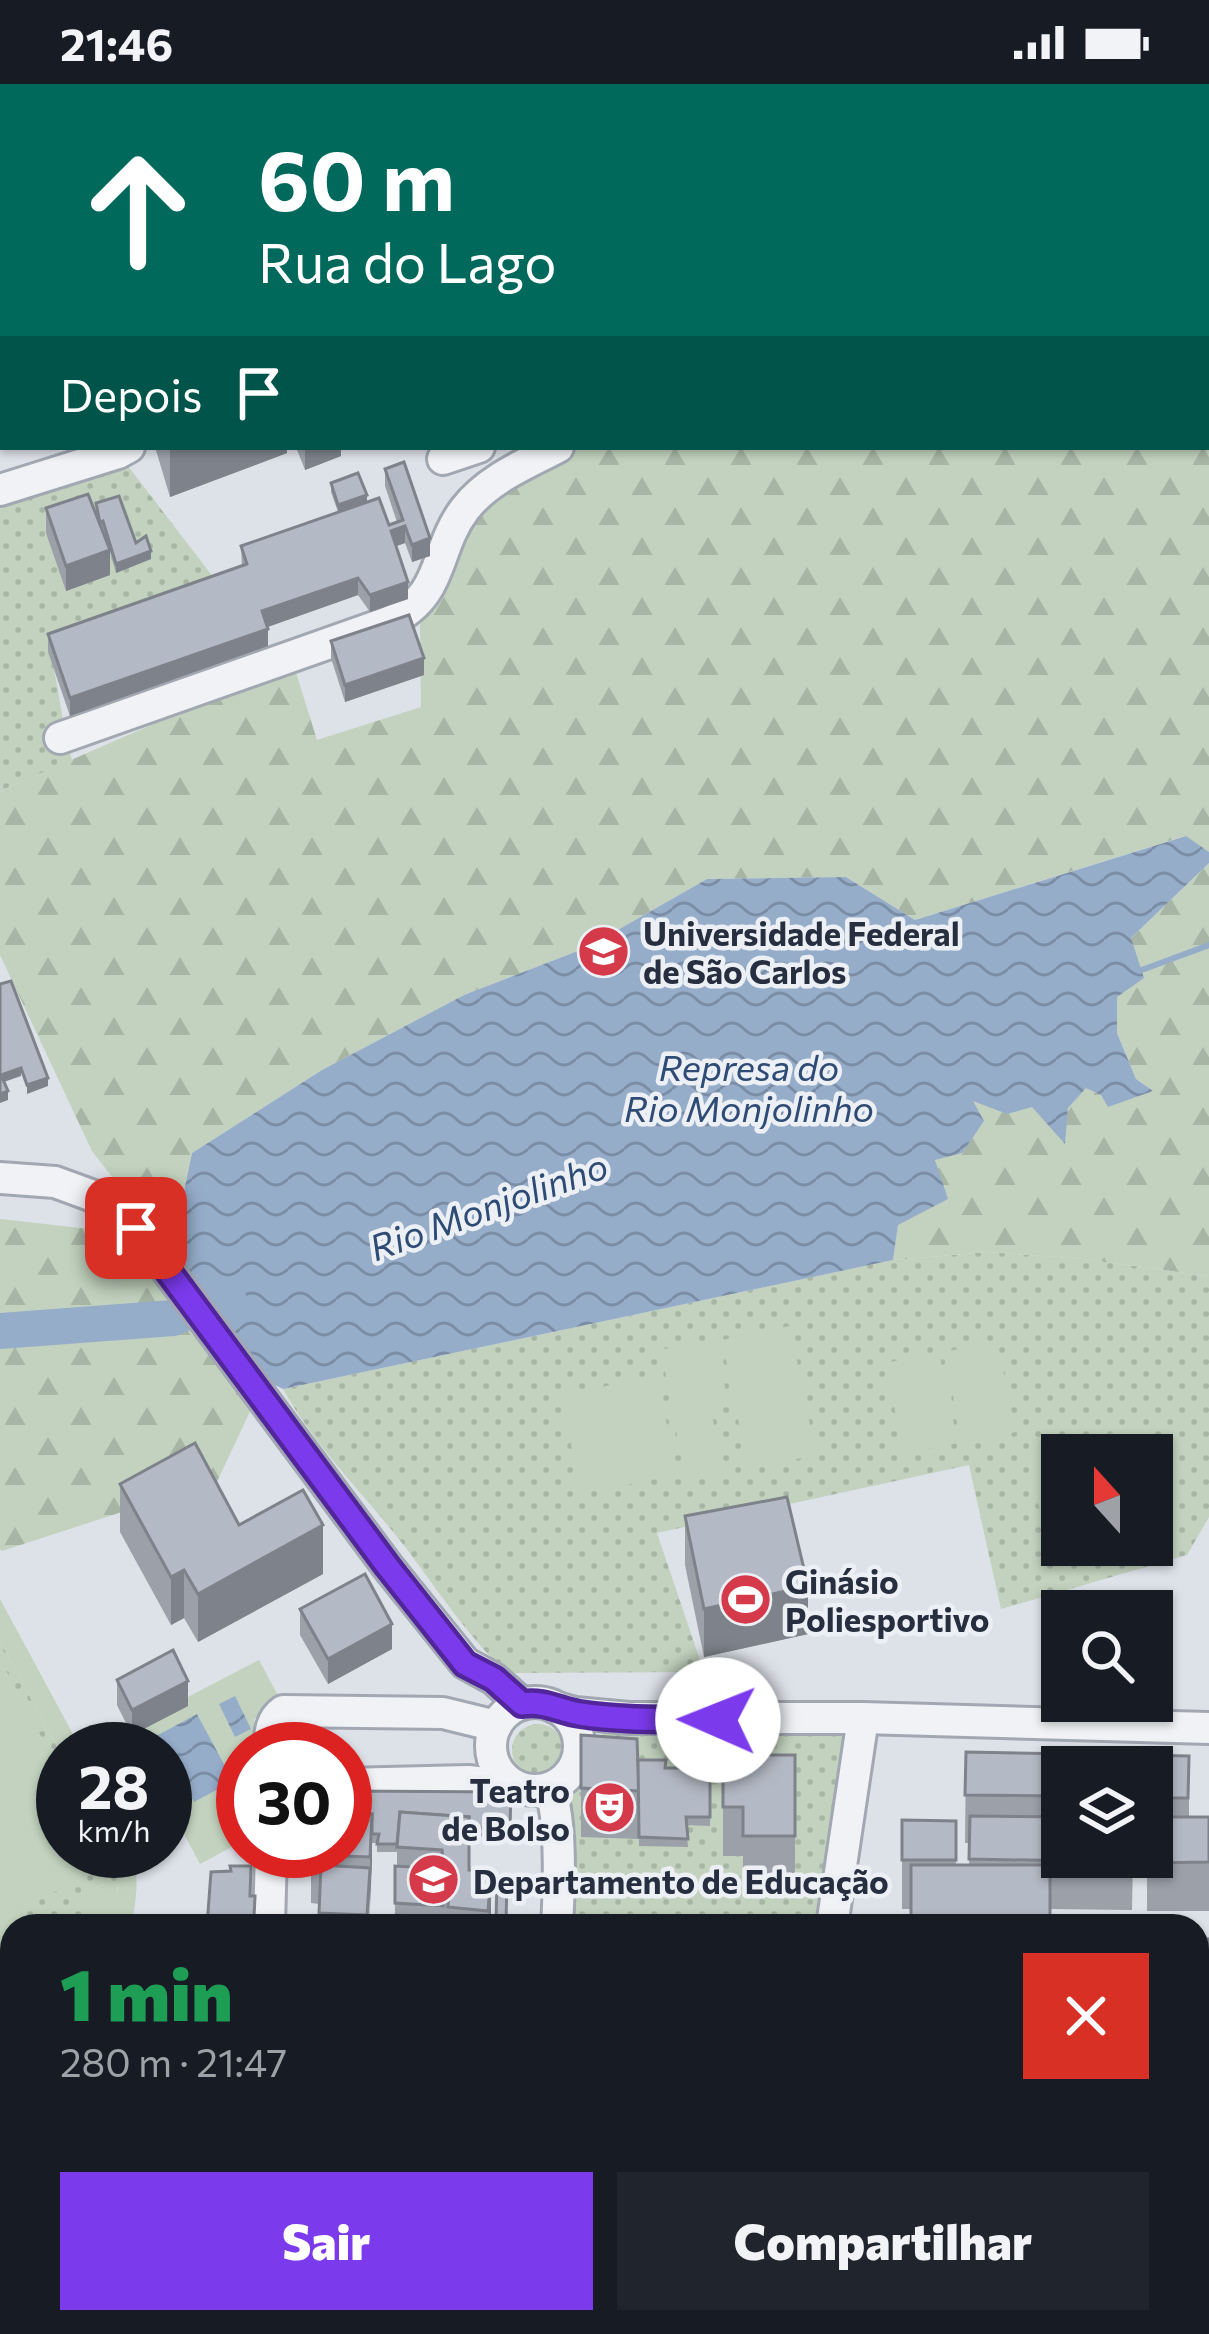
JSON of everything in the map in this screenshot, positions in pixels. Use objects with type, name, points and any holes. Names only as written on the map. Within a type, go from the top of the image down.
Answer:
[{"type":"street","points":[[0,490],[124,450]]},
{"type":"street","points":[[443,458],[471,450]]},
{"type":"street","points":[[483,450],[497,479]]},
{"type":"street","points":[[60,738],[407,613],[439,570],[467,506],[497,479],[552,450]]},
{"type":"street","points":[[0,1178],[55,1182],[96,1197],[136,1228],[388,1567],[465,1664],[494,1679],[517,1715]]},
{"type":"street","points":[[273,1722],[283,1711],[564,1714],[577,1736],[576,1761]]},
{"type":"street","points":[[515,1786],[493,1760],[490,1749],[517,1715],[1209,1728]]},
{"type":"street","points":[[372,1783],[468,1781],[549,1788],[569,1773],[591,1741],[629,1718]]},
{"type":"street","points":[[834,1914],[862,1718]]},
{"type":"street","points":[[549,1788],[555,1801],[557,1914]]},
{"type":"street","points":[[269,1914],[270,1878]]},
{"type":"green space","points":[[567,450],[1209,450],[1209,852],[1185,836],[915,920],[846,877],[707,879],[588,947],[464,995],[322,1070],[192,1153],[171,1253],[92,1151],[0,955],[0,791],[293,663],[317,740],[421,707],[420,624],[437,594],[458,520]]},
{"type":"green space","points":[[118,453],[227,589],[49,651],[72,760],[0,791],[0,490]]},
{"type":"green space","points":[[1209,863],[1209,1276],[988,1252],[893,1260],[898,1225],[971,1100],[1032,1106],[1064,1142],[1068,1108],[1086,1087],[1101,1095],[1151,1090],[1136,1079],[1117,1033],[1116,997],[1131,938]]},
{"type":"green space","points":[[0,1219],[125,1233],[255,1401],[206,1505],[174,1495],[0,1549]]},
{"type":"green space","points":[[988,1252],[1209,1276],[1209,1517],[1187,1555],[1173,1559],[1173,1434],[1041,1434],[1041,1566],[1149,1566],[1066,1590],[1041,1590],[1041,1597],[1001,1609],[969,1465],[657,1533],[704,1672],[507,1673],[324,1449],[283,1389],[893,1260]]},
{"type":"green space","points":[[790,1326],[816,1455],[748,1469],[722,1340]]},
{"type":"green space","points":[[997,1341],[1016,1432],[963,1444],[944,1352]]},
{"type":"green space","points":[[716,1344],[729,1406],[711,1410],[723,1471],[685,1479],[661,1349]]},
{"type":"green space","points":[[939,1352],[958,1443],[904,1454],[885,1363]]},
{"type":"green space","points":[[656,1375],[678,1475],[581,1493],[561,1396]]},
{"type":"green space","points":[[1140,1427],[1142,1434],[1109,1434]]},
{"type":"green space","points":[[1041,1450],[1041,1516],[1027,1453]]},
{"type":"green space","points":[[0,1599],[66,1722],[44,1722],[0,1641]]},
{"type":"green space","points":[[0,1641],[44,1722],[36,1722],[36,1878],[117,1878],[114,1914],[0,1914]]},
{"type":"green space","points":[[0,1659],[36,1727],[36,1878],[81,1878],[13,1914],[0,1914]]},
{"type":"green space","points":[[259,1660],[282,1703],[254,1722],[216,1722],[216,1855],[200,1864],[192,1849],[192,1722],[126,1722],[117,1705],[173,1675],[186,1698]]},
{"type":"green space","points":[[622,1723],[858,1723],[822,1914],[563,1914],[563,1774],[598,1737]]},
{"type":"green space","points":[[538,1724],[556,1732],[564,1750],[556,1768],[538,1776],[520,1768],[512,1750],[520,1732]]},
{"type":"green space","points":[[116,1878],[136,1878],[133,1914],[89,1914],[82,1889],[118,1890]]},
{"type":"water","name":"Represa do Rio Monjolinho","points":[[1186,836],[1209,852],[1209,863],[1131,938],[1144,978],[1117,997],[1117,1033],[1136,1079],[1153,1091],[1108,1107],[1101,1095],[1086,1088],[1068,1108],[1065,1144],[1032,1107],[1007,1114],[973,1101],[984,1121],[962,1153],[935,1160],[948,1199],[898,1225],[893,1260],[283,1389],[265,1380],[171,1253],[192,1153],[322,1070],[464,995],[588,947],[707,879],[846,877],[915,920]]},
{"type":"water","points":[[235,1696],[248,1722],[228,1722],[219,1704]]},
{"type":"water","points":[[197,1714],[216,1749],[216,1790],[194,1802],[192,1722],[182,1722]]},
{"type":"building","points":[[404,462],[430,538],[412,545],[405,526],[391,531],[408,582],[370,595],[358,578],[262,611],[268,629],[70,698],[48,634],[247,564],[241,546],[379,498],[389,525],[403,520],[385,469]]},
{"type":"building","points":[[358,473],[367,495],[338,505],[331,483]]},
{"type":"building","points":[[88,494],[110,550],[66,566],[46,508]]},
{"type":"building","points":[[119,496],[136,543],[146,536],[151,551],[116,564],[96,503]]},
{"type":"building","points":[[409,615],[424,658],[345,685],[331,641]]},
{"type":"building","points":[[11,981],[48,1078],[27,1085],[21,1068],[1,1075],[8,1091],[0,1094],[0,984]]},
{"type":"building","points":[[195,1443],[239,1525],[303,1490],[323,1525],[198,1594],[184,1570],[171,1577],[120,1484]]},
{"type":"building","points":[[787,1497],[808,1586],[704,1609],[685,1516]]},
{"type":"building","points":[[365,1574],[392,1624],[328,1659],[300,1609]]},
{"type":"building","points":[[173,1650],[188,1681],[132,1710],[117,1680]]},
{"type":"building","points":[[581,1735],[637,1739],[639,1791],[581,1788]]},
{"type":"building","points":[[966,1752],[1041,1753],[1041,1796],[965,1795]]},
{"type":"building","points":[[723,1755],[795,1755],[795,1836],[743,1836],[743,1807],[723,1807]]},
{"type":"building","points":[[1173,1756],[1189,1756],[1188,1798],[1173,1798]]},
{"type":"building","points":[[638,1760],[666,1760],[665,1768],[683,1768],[683,1761],[710,1761],[710,1817],[686,1817],[688,1839],[639,1837]]},
{"type":"building","points":[[372,1791],[511,1792],[510,1828],[469,1828],[469,1817],[400,1812],[397,1844],[377,1844],[379,1834],[372,1834]]},
{"type":"building","points":[[400,1812],[469,1817],[469,1870],[491,1871],[488,1911],[448,1907],[449,1891],[443,1891],[443,1906],[395,1903],[395,1866],[444,1869],[442,1850],[397,1847]]},
{"type":"building","points":[[970,1816],[1041,1817],[1041,1860],[969,1859]]},
{"type":"building","points":[[1173,1817],[1209,1817],[1209,1862],[1173,1863]]},
{"type":"building","points":[[902,1820],[956,1821],[956,1860],[902,1860]]},
{"type":"building","points":[[911,1865],[1041,1865],[1041,1878],[1050,1878],[1050,1914],[911,1914]]},
{"type":"building","points":[[211,1872],[216,1872],[216,1878],[251,1878],[254,1914],[208,1914]]},
{"type":"building","points":[[320,1878],[369,1878],[367,1914],[319,1913]]},
{"type":"building","points":[[497,1881],[507,1881],[506,1914],[496,1914]]},
{"type":"waterway","points":[[1139,971],[1209,945]]},
{"type":"waterway","name":"Rio Monjolinho","points":[[0,1331],[173,1318],[228,1295]]},
{"type":"place","name":"Universidade Federal de São Carlos","points":[[604,951]]},
{"type":"place","name":"Ginásio Poliesportivo","points":[[746,1599]]},
{"type":"place","name":"Teatro de Bolso","points":[[609,1808]]},
{"type":"place","name":"Departamento de Educação","points":[[434,1880]]},
{"type":"route","points":[[136,1228],[465,1664],[494,1679],[522,1704],[629,1718],[718,1720]]}]
